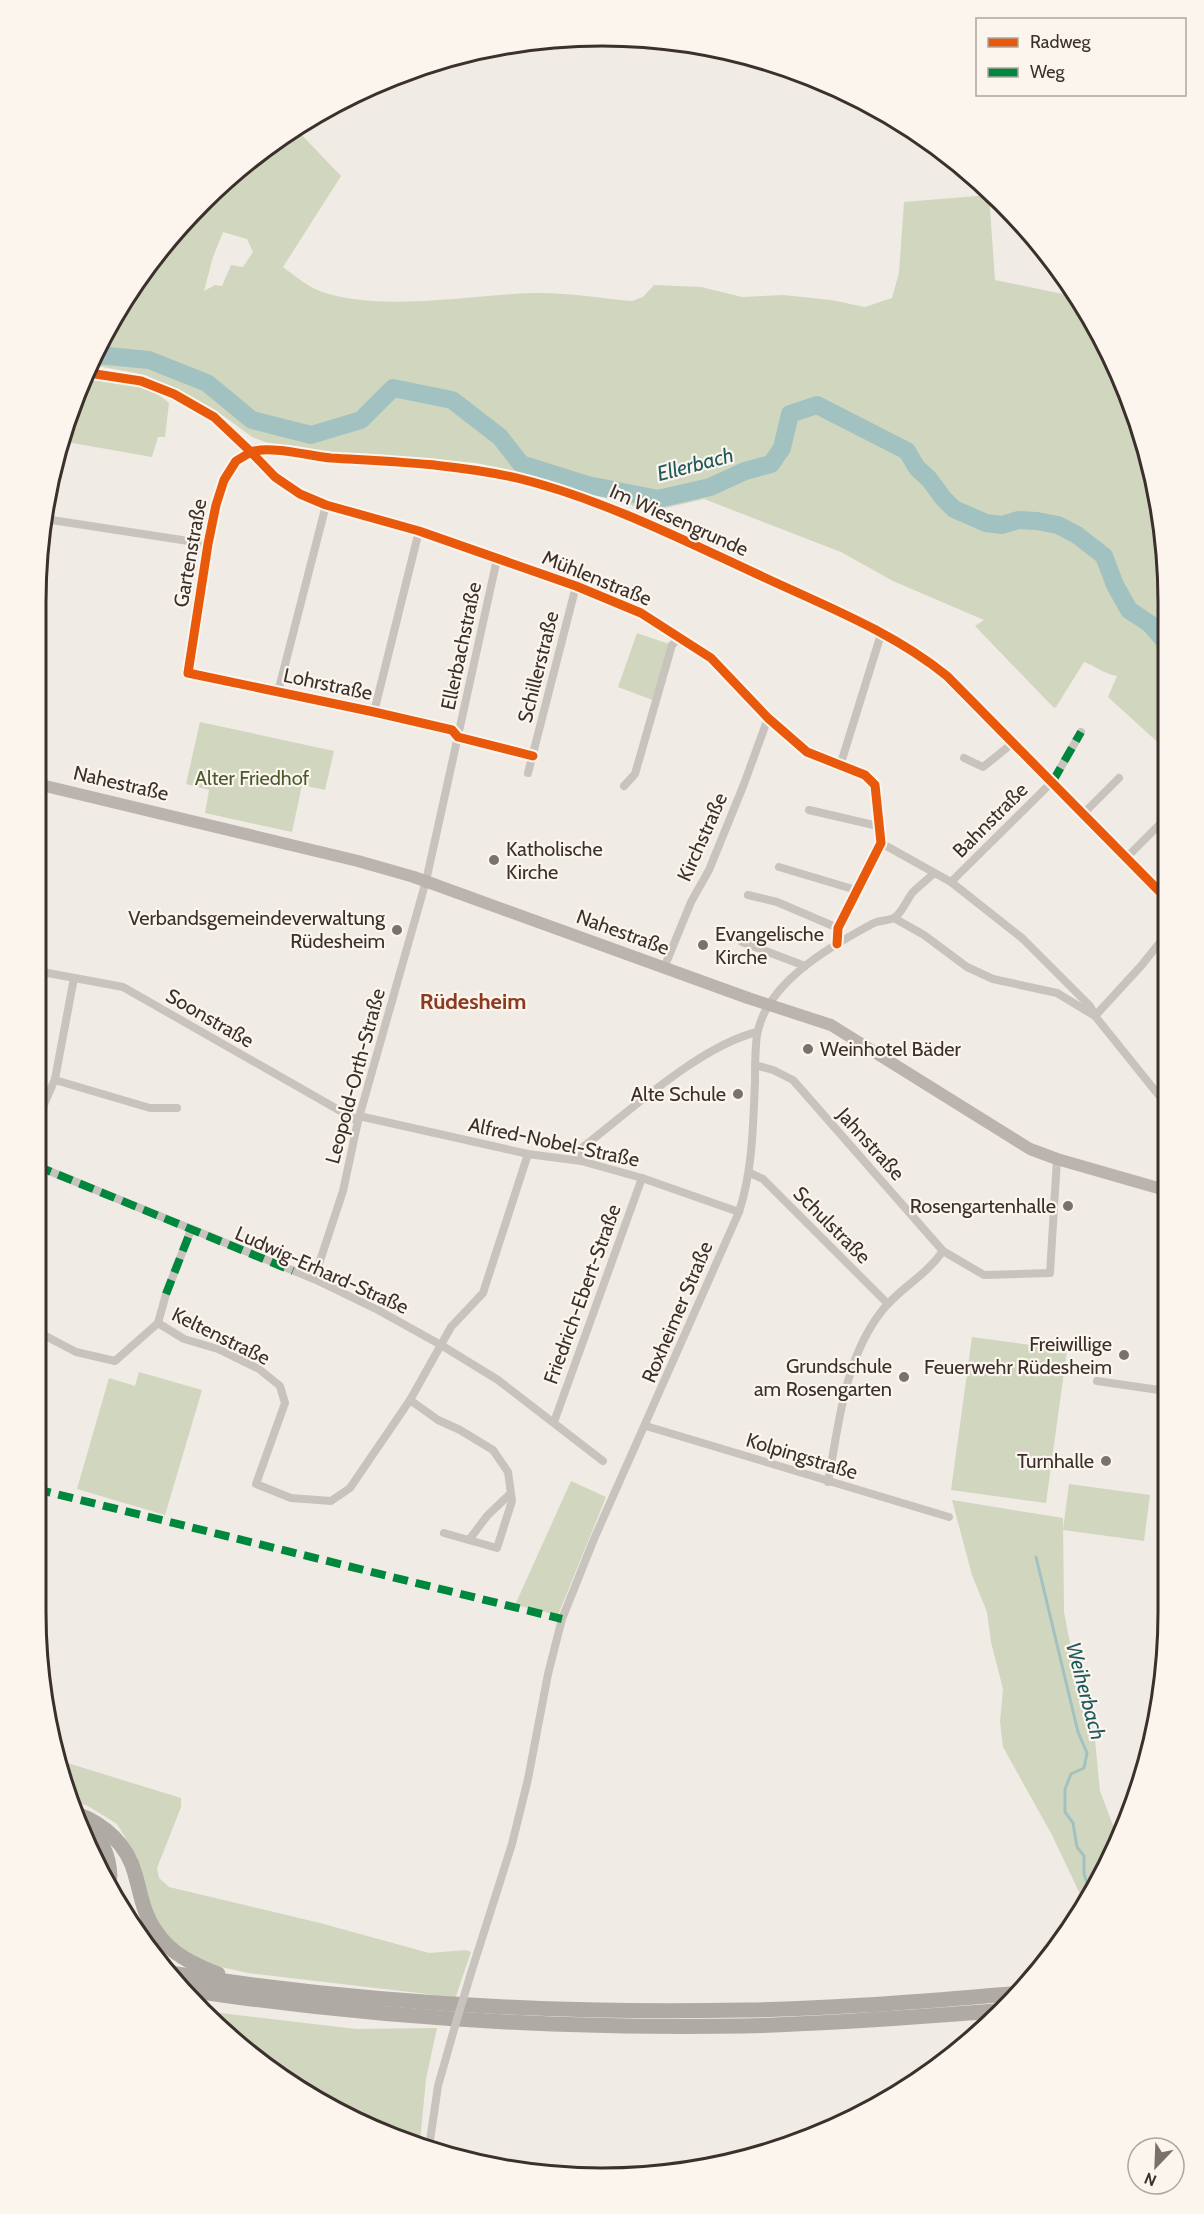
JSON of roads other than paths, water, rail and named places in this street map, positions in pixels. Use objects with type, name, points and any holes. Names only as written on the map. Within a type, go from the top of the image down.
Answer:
[{"type":"highway","points":[[87,1820],[98,1824],[121,1845],[135,1872],[147,1916],[156,1933],[171,1949],[198,1966],[243,1984]]},
{"type":"highway","points":[[91,1829],[100,1838],[108,1857],[109,1868]]},
{"type":"highway","points":[[181,1975],[243,1984],[420,2002],[641,2011],[878,2005],[1005,1995]]},
{"type":"highway","points":[[201,1994],[358,2012],[639,2026],[879,2020],[988,2012]]},
{"type":"street","points":[[96,374],[141,381],[174,394],[214,417],[251,452]]},
{"type":"street","name":"Im Wiesengrunde","points":[[251,452],[261,448],[309,456],[446,466],[518,478],[548,486],[652,526],[882,631],[920,654],[947,676],[1158,890]]},
{"type":"street","name":"Mühlenstraße","points":[[251,452],[275,477],[300,494],[326,506],[419,531],[576,586],[641,613],[680,637],[711,658],[768,718],[807,752],[865,775],[875,785],[881,843]]},
{"type":"street","name":"Gartenstraße","points":[[188,673],[216,505],[224,480],[236,461],[251,452]]},
{"type":"street","points":[[278,692],[326,506]]},
{"type":"street","points":[[53,520],[208,544]]},
{"type":"street","points":[[374,712],[419,531]]},
{"type":"street","name":"Ellerbachstraße","points":[[426,881],[497,559]]},
{"type":"street","name":"Schillerstraße","points":[[528,773],[576,586]]},
{"type":"street","points":[[840,766],[882,631]]},
{"type":"street","points":[[624,786],[635,774],[672,645],[680,637]]},
{"type":"street","name":"Lohrstraße","points":[[188,673],[452,730],[458,737]]},
{"type":"street","name":"Kirchstraße","points":[[664,968],[691,902],[717,848],[768,718]]},
{"type":"street","points":[[1053,781],[1082,732]]},
{"type":"street","points":[[458,737],[533,756]]},
{"type":"street","points":[[964,758],[983,768],[1014,742]]},
{"type":"street","points":[[1084,813],[1119,778]]},
{"type":"street","name":"Bahnstraße","points":[[951,882],[1053,781]]},
{"type":"street","name":"Nahestraße","points":[[46,786],[358,861],[426,881],[664,968],[831,1025],[1030,1149],[1158,1188]]},
{"type":"street","points":[[809,810],[878,826]]},
{"type":"street","points":[[1127,857],[1158,826]]},
{"type":"street","points":[[837,944],[838,928],[881,843],[951,882],[1022,938],[1090,1006],[1095,1016],[1158,1094]]},
{"type":"street","points":[[779,867],[856,890]]},
{"type":"street","points":[[933,874],[912,893],[894,918],[931,940],[967,967],[993,979],[1057,993],[1095,1016]]},
{"type":"street","name":"Leopold-Orth-Straße","points":[[314,1279],[343,1191],[359,1118],[426,881]]},
{"type":"street","points":[[748,895],[777,902],[838,928]]},
{"type":"street","name":"Roxheimer Straße","points":[[430,2140],[438,2086],[512,1844],[528,1779],[548,1674],[562,1620],[594,1539],[739,1212],[750,1173],[757,1032],[774,994],[806,966],[837,944],[875,922],[894,918]]},
{"type":"street","points":[[742,942],[806,966]]},
{"type":"street","points":[[1095,1016],[1158,944]]},
{"type":"street","name":"Soonstraße","points":[[46,973],[123,987],[359,1118]]},
{"type":"street","points":[[46,1100],[55,1080],[74,978]]},
{"type":"street","points":[[580,1161],[583,1147],[675,1076],[723,1045],[741,1036],[757,1032]]},
{"type":"street","name":"Jahnstraße","points":[[755,1065],[773,1070],[793,1080],[943,1251],[984,1275],[1050,1274],[1057,1159]]},
{"type":"street","points":[[55,1080],[150,1108],[177,1108]]},
{"type":"street","name":"Alfred-Nobel-Straße","points":[[359,1118],[528,1154],[580,1161],[642,1178],[739,1212]]},
{"type":"street","name":"Keltenstraße","points":[[191,1230],[166,1294],[158,1323],[184,1339],[218,1349],[259,1369],[280,1386],[285,1403],[256,1484],[291,1498],[331,1501],[350,1488],[410,1400],[451,1327],[483,1293],[528,1154]]},
{"type":"street","name":"Ludwig-Erhard-Straße","points":[[46,1170],[314,1279],[378,1310],[498,1380],[603,1461]]},
{"type":"street","name":"Schulstraße","points":[[750,1173],[763,1179],[888,1304]]},
{"type":"street","name":"Friedrich-Ebert-Straße","points":[[554,1422],[642,1178]]},
{"type":"street","points":[[828,1482],[843,1402],[861,1341],[888,1304],[932,1267],[943,1251]]},
{"type":"street","points":[[46,1336],[76,1352],[115,1360],[158,1323]]},
{"type":"street","points":[[1097,1381],[1158,1390]]},
{"type":"street","points":[[410,1400],[438,1420],[494,1450],[508,1472],[512,1501],[497,1548],[444,1533]]},
{"type":"street","name":"Kolpingstraße","points":[[646,1426],[949,1517]]},
{"type":"street","points":[[470,1540],[487,1516],[510,1494]]},
{"type":"waterway","name":"Ellerbach","points":[[104,356],[149,360],[207,383],[252,420],[311,435],[361,420],[393,388],[452,400],[500,437],[521,464],[588,485],[658,499],[710,487],[745,471],[771,464],[782,448],[790,414],[817,405],[907,451],[917,468],[954,509],[986,523],[1002,525],[1018,520],[1037,521],[1058,525],[1077,535],[1104,556],[1115,585],[1129,610],[1150,624],[1158,633]]},
{"type":"waterway","name":"Weiherbach","points":[[1036,1557],[1078,1732],[1087,1753],[1084,1768],[1071,1774],[1065,1789],[1065,1812],[1073,1823],[1077,1847],[1084,1856],[1084,1874],[1087,1883]]},
{"type":"place","name":"Katholische Kirche","points":[[494,860]]},
{"type":"place","name":"Verbandsgemeindeverwaltung Rüdesheim","points":[[397,930]]},
{"type":"place","name":"Evangelische Kirche","points":[[703,945]]},
{"type":"place","name":"Weinhotel Bäder","points":[[808,1049]]},
{"type":"place","name":"Alte Schule","points":[[738,1094]]},
{"type":"place","name":"Rosengartenhalle","points":[[1068,1206]]},
{"type":"place","name":"Freiwillige Feuerwehr Rüdesheim","points":[[1124,1355]]},
{"type":"place","name":"Grundschule am Rosengarten","points":[[904,1377]]},
{"type":"place","name":"Turnhalle","points":[[1106,1461]]},
{"type":"district","name":"Rüdesheim","points":[[473,1001]]},
{"type":"park label","name":"Alter Friedhof","points":[[252,778]]}]
